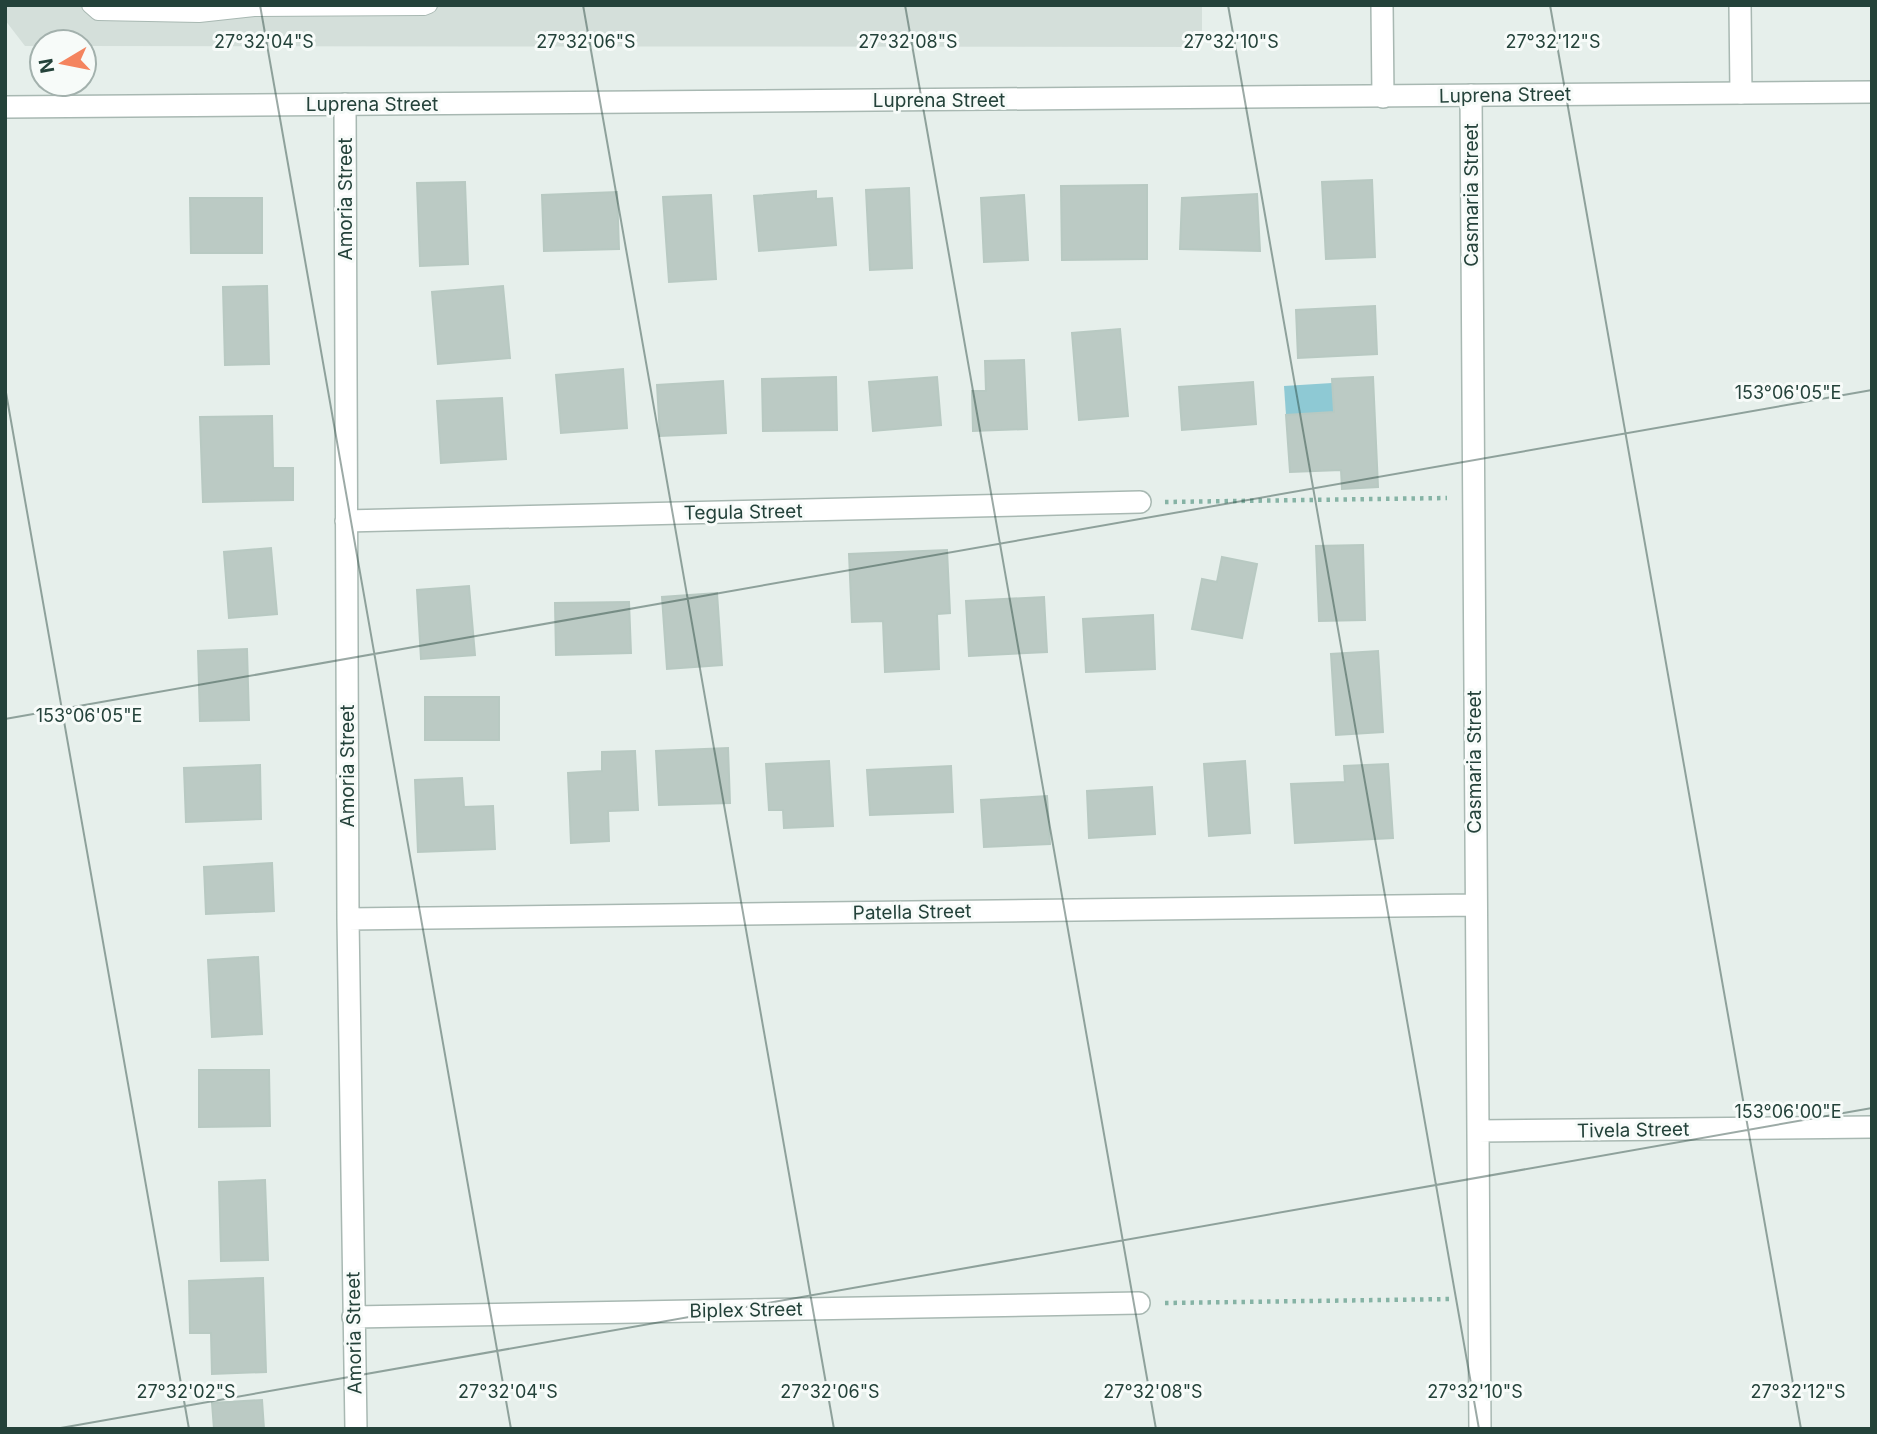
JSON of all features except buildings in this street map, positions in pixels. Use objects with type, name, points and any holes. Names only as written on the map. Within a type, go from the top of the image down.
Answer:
[{"type":"street","points":[[1382,5],[1383,97]]},
{"type":"street","points":[[1740,5],[1741,93]]},
{"type":"street","name":"Luprena Street","points":[[5,107],[1872,92]]},
{"type":"street","name":"Casmaria Street","points":[[1471,95],[1480,1429]]},
{"type":"street","name":"Amoria Street","points":[[345,104],[348,919],[356,1429]]},
{"type":"street","name":"Tegula Street","points":[[346,521],[1140,502]]},
{"type":"street","name":"Patella Street","points":[[348,919],[1475,905]]},
{"type":"street","name":"Tivela Street","points":[[1478,1131],[1872,1127]]},
{"type":"street","name":"Biplex Street","points":[[353,1317],[1139,1303]]},
{"type":"lane","points":[[90,5],[98,12],[199,14],[254,8],[429,5]]},
{"type":"path","points":[[1140,502],[1472,498]]},
{"type":"path","points":[[1139,1303],[1479,1299]]},
{"type":"shaded area","points":[[5,5],[1202,5],[1202,47],[98,46],[98,28],[28,28],[28,46],[25,46],[5,20]]},
{"type":"water","points":[[1332,383],[1334,412],[1286,415],[1284,386]]}]
